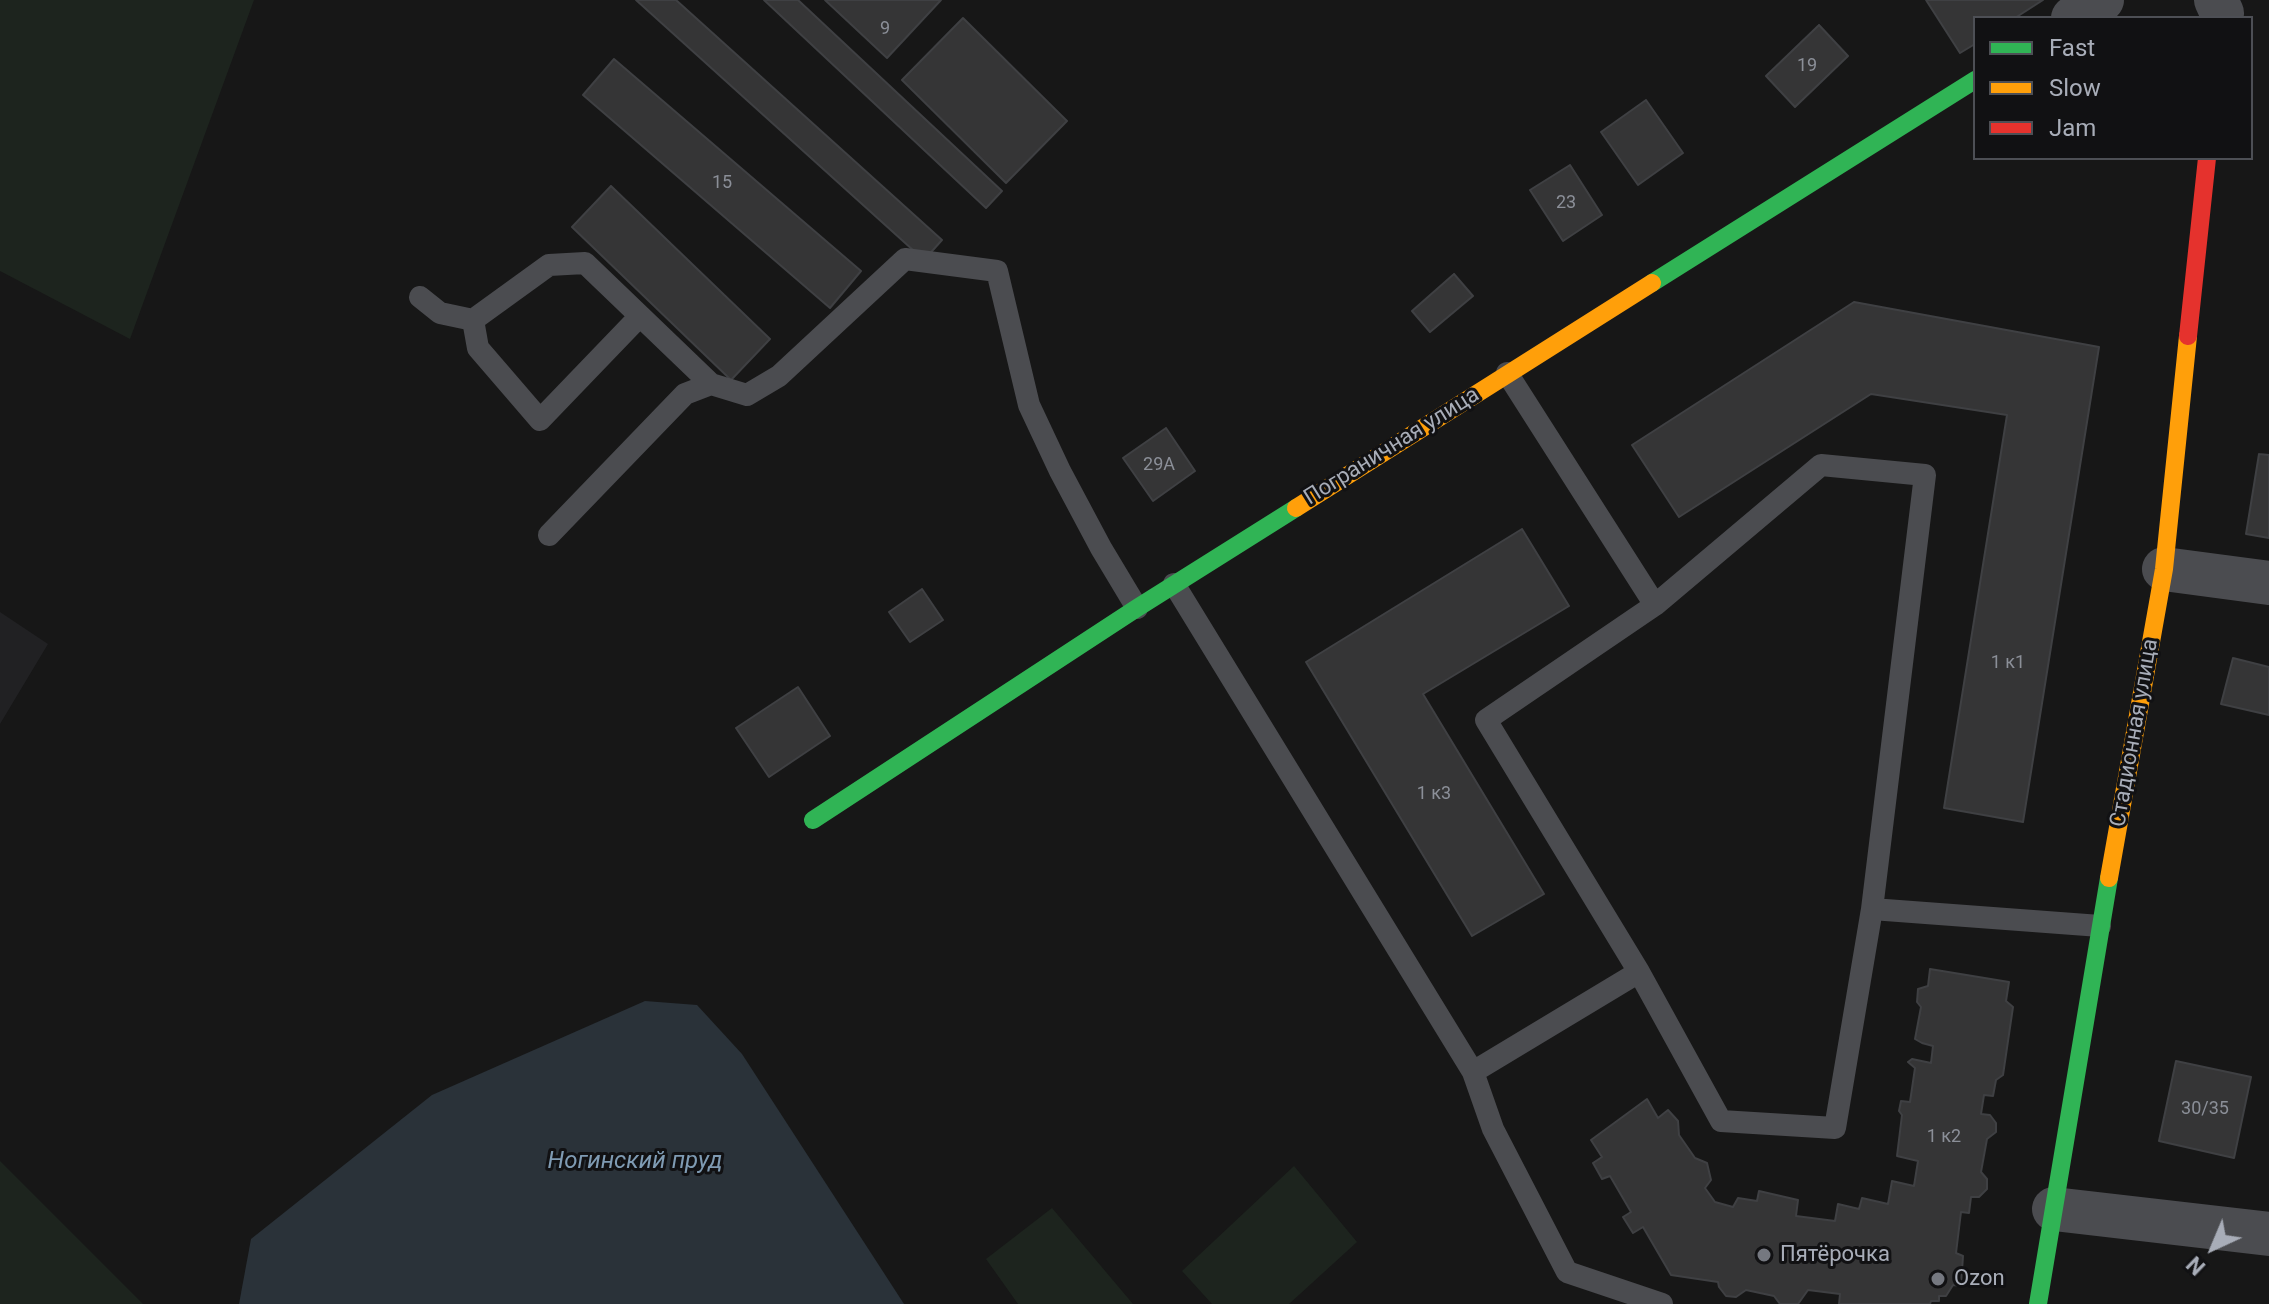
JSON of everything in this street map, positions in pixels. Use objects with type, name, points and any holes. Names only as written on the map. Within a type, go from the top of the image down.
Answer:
[{"type":"street","points":[[2076,16],[2102,0]]},
{"type":"street","name":"Пограничная улица","points":[[813,820],[1174,584],[1973,81]]},
{"type":"street","name":"Стадионная улица","points":[[2038,1304],[2100,926],[2164,569],[2207,160]]},
{"type":"street","points":[[2164,569],[2269,583]]},
{"type":"street","points":[[2054,1209],[2269,1234]]},
{"type":"lane","points":[[420,297],[440,313],[473,320],[549,265],[585,263],[711,384],[747,395],[779,376],[905,259],[997,271],[1029,405],[1060,471],[1137,608]]},
{"type":"lane","points":[[473,320],[478,348],[540,420],[640,316]]},
{"type":"lane","points":[[1507,373],[1655,605]]},
{"type":"lane","points":[[549,535],[685,394],[711,384]]},
{"type":"lane","points":[[1821,465],[1925,475],[1872,909],[1835,1128],[1721,1121],[1639,972],[1486,720],[1655,605],[1821,465]]},
{"type":"lane","points":[[1174,584],[1473,1072],[1493,1129],[1567,1272],[1662,1304]]},
{"type":"lane","points":[[1872,909],[2100,926]]},
{"type":"lane","points":[[1473,1072],[1639,972]]},
{"type":"shaded area","points":[[0,0],[254,0],[130,339],[0,271]]},
{"type":"shaded area","points":[[0,612],[48,644],[0,724]]},
{"type":"shaded area","points":[[0,1161],[143,1304],[0,1304]]},
{"type":"shaded area","points":[[1294,1166],[1357,1242],[1289,1304],[1212,1304],[1182,1271]]},
{"type":"shaded area","points":[[1052,1208],[1133,1304],[1018,1304],[986,1259]]},
{"type":"water","name":"Ногинский пруд","points":[[645,1001],[697,1005],[742,1054],[904,1304],[239,1304],[251,1239],[432,1095]]},
{"type":"building","points":[[636,0],[676,0],[942,240],[924,260]]},
{"type":"building","points":[[764,0],[798,0],[1002,191],[986,208]]},
{"type":"building","points":[[825,0],[941,0],[887,58]]},
{"type":"building","points":[[1926,0],[2043,0],[2018,16],[1973,16],[1973,45],[1960,53]]},
{"type":"building","points":[[963,18],[1067,121],[1006,183],[902,80]]},
{"type":"building","points":[[1819,25],[1848,56],[1795,107],[1766,76]]},
{"type":"building","points":[[614,59],[861,271],[830,308],[583,95]]},
{"type":"building","points":[[1646,100],[1683,153],[1638,185],[1601,132]]},
{"type":"building","points":[[1570,165],[1602,215],[1563,241],[1530,190]]},
{"type":"building","points":[[611,186],[770,339],[731,380],[572,227]]},
{"type":"building","points":[[1454,274],[1473,296],[1430,332],[1412,311]]},
{"type":"building","points":[[1854,302],[2099,347],[2023,822],[1944,808],[2007,415],[1871,394],[1679,517],[1632,445]]},
{"type":"building","points":[[1166,428],[1195,471],[1153,501],[1123,458]]},
{"type":"building","points":[[2259,454],[2269,455],[2269,538],[2246,534]]},
{"type":"building","points":[[1522,529],[1569,606],[1423,694],[1544,894],[1472,936],[1306,662]]},
{"type":"building","points":[[922,589],[943,620],[910,642],[889,612]]},
{"type":"building","points":[[2233,658],[2269,667],[2269,715],[2221,704]]},
{"type":"building","points":[[798,687],[830,736],[769,777],[736,728]]},
{"type":"building","points":[[1930,969],[2009,982],[2006,1001],[2013,1007],[2003,1075],[1996,1080],[1993,1096],[1984,1095],[1981,1114],[1990,1115],[1996,1123],[1996,1132],[1987,1139],[1981,1172],[1987,1179],[1987,1189],[1979,1197],[1971,1197],[1969,1213],[1961,1212],[1956,1253],[1963,1256],[1961,1286],[1953,1285],[1946,1296],[1939,1296],[1939,1301],[1931,1301],[1930,1304],[1839,1304],[1840,1294],[1808,1290],[1798,1304],[1780,1304],[1774,1296],[1746,1290],[1736,1297],[1726,1296],[1718,1282],[1671,1275],[1643,1227],[1633,1233],[1623,1217],[1631,1212],[1610,1176],[1602,1179],[1593,1163],[1602,1157],[1591,1140],[1647,1099],[1658,1118],[1668,1110],[1678,1121],[1679,1135],[1695,1158],[1707,1163],[1711,1180],[1705,1188],[1715,1202],[1733,1207],[1738,1198],[1757,1201],[1759,1191],[1798,1200],[1796,1216],[1835,1221],[1838,1204],[1859,1209],[1862,1198],[1888,1204],[1892,1181],[1914,1186],[1918,1161],[1897,1156],[1902,1115],[1899,1111],[1901,1101],[1910,1102],[1915,1068],[1908,1062],[1912,1059],[1931,1063],[1933,1046],[1915,1039],[1921,1007],[1917,1002],[1918,989],[1928,986]]},
{"type":"building","points":[[2176,1061],[2251,1077],[2234,1158],[2159,1141]]},
{"type":"traffic: fast","points":[[1652,283],[1973,81]]},
{"type":"traffic: fast","points":[[813,820],[1296,508]]},
{"type":"traffic: fast","points":[[2038,1304],[2109,878]]},
{"type":"traffic: slow","points":[[1296,508],[1652,283]]},
{"type":"traffic: slow","points":[[2109,878],[2164,569],[2188,336]]},
{"type":"traffic: jam","points":[[2188,336],[2207,160]]},
{"type":"place","name":"Пятёрочка","points":[[1764,1255]]},
{"type":"place","name":"Ozon","points":[[1938,1279]]}]
